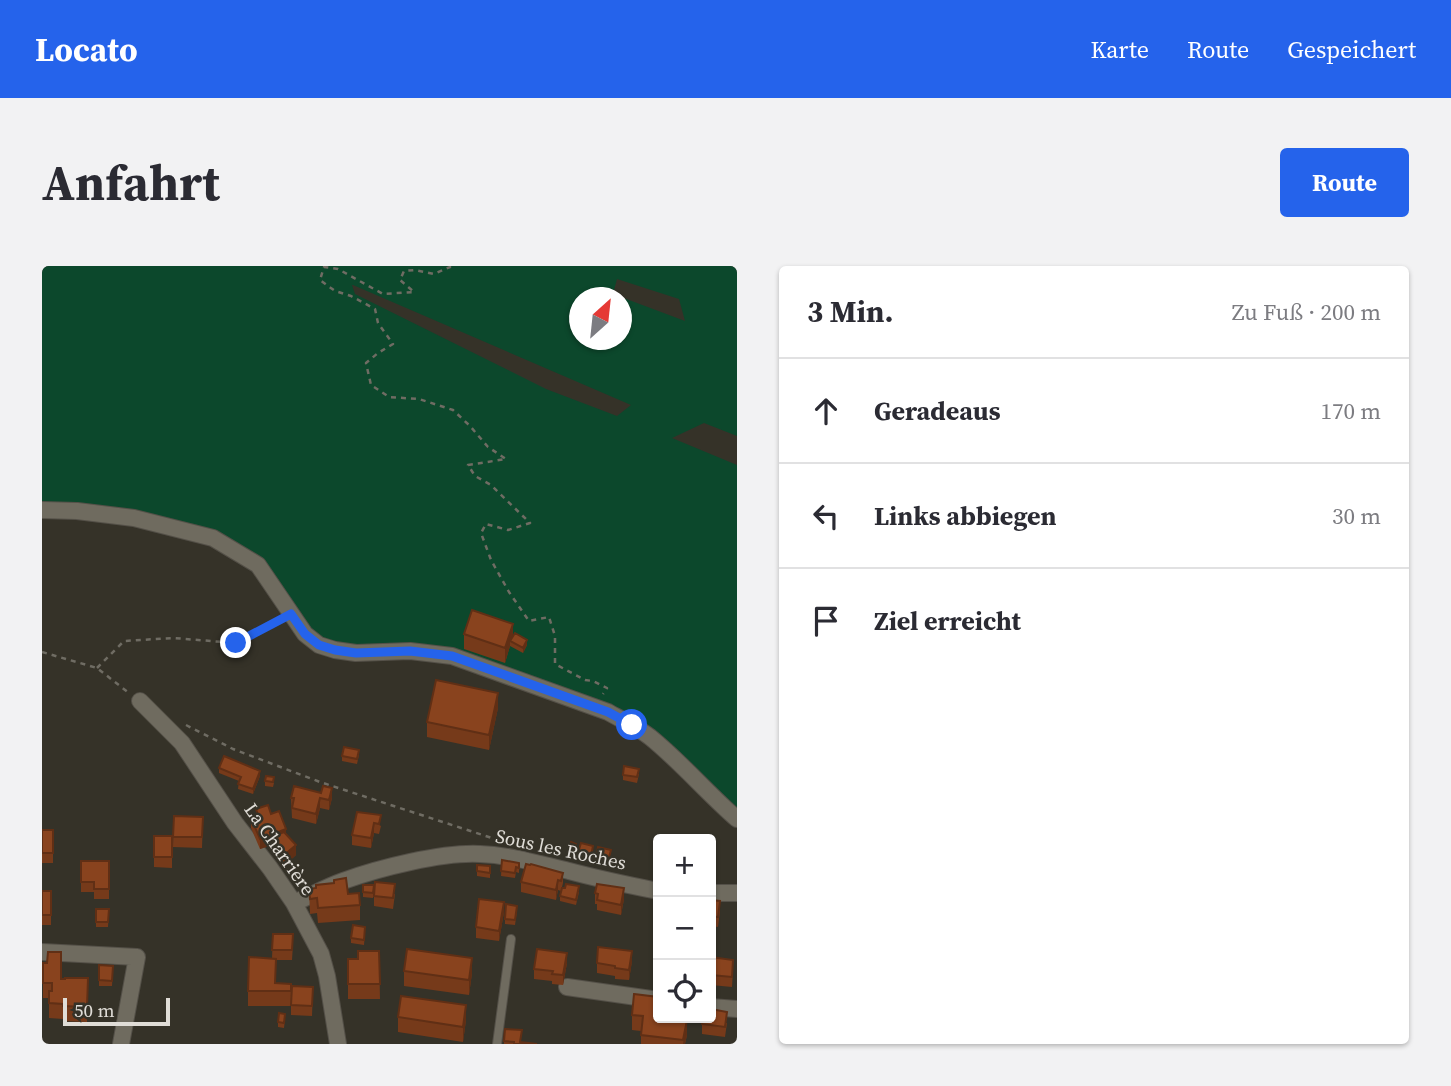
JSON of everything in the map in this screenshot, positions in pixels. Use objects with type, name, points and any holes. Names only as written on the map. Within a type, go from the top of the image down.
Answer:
[{"type":"street","points":[[42,510],[134,518],[213,538],[258,565],[305,634],[319,645],[356,653],[410,651],[452,656],[608,712],[650,737],[737,819]]},
{"type":"street","name":"La Charrière","points":[[140,701],[182,743],[235,823],[294,904],[321,954],[338,1044]]},
{"type":"street","name":"Sous les Roches","points":[[294,904],[342,881],[440,857],[477,854],[528,861],[653,890]]},
{"type":"street","points":[[716,893],[737,893]]},
{"type":"street","points":[[42,952],[137,957],[121,1044]]},
{"type":"street","points":[[567,987],[653,999]]},
{"type":"street","points":[[716,1007],[737,1009]]},
{"type":"lane","points":[[497,1044],[511,939]]},
{"type":"path","points":[[449,266],[433,274],[415,270],[404,271],[400,280],[414,292],[383,294],[338,269],[324,267],[320,280],[335,291],[375,309],[378,323],[393,344],[366,363],[371,385],[389,397],[419,399],[453,410],[488,447],[506,459],[468,465],[475,476],[491,485],[530,523],[508,530],[486,524],[481,533],[491,560],[529,621],[549,617],[555,636],[555,664],[607,688],[601,698],[590,706]]},
{"type":"path","points":[[97,668],[124,641],[173,638],[236,643],[291,614]]},
{"type":"path","points":[[42,652],[97,668],[140,701]]},
{"type":"path","points":[[186,725],[233,749],[320,782],[495,839]]},
{"type":"green space","points":[[42,266],[737,266],[737,436],[704,423],[672,438],[737,465],[737,819],[650,737],[452,656],[319,645],[258,565],[213,538],[42,510]],"holes":[[[352,285],[631,405],[617,416],[546,389],[355,294]]]},
{"type":"building","points":[[472,610],[513,624],[505,648],[464,634]]},
{"type":"building","points":[[515,633],[527,640],[523,648],[510,641]]},
{"type":"building","points":[[436,680],[498,693],[489,735],[427,722]]},
{"type":"building","points":[[344,747],[359,750],[357,759],[342,756]]},
{"type":"building","points":[[224,756],[260,771],[253,789],[238,784],[241,777],[219,768]]},
{"type":"building","points":[[624,766],[639,769],[637,777],[623,775]]},
{"type":"building","points":[[266,776],[274,777],[273,782],[265,781]]},
{"type":"building","points":[[294,786],[321,793],[323,786],[332,788],[329,800],[320,798],[316,814],[292,808]]},
{"type":"building","points":[[268,805],[271,814],[279,811],[286,829],[260,839],[251,818],[258,815],[256,809]]},
{"type":"building","points":[[357,812],[381,815],[379,824],[374,823],[371,838],[352,835]]},
{"type":"building","points":[[174,816],[203,817],[202,837],[173,837]]},
{"type":"building","points":[[42,830],[53,830],[53,853],[42,853]]},
{"type":"building","points":[[284,832],[296,845],[284,855],[269,838]]},
{"type":"building","points":[[154,836],[172,836],[172,857],[154,857]]},
{"type":"building","points":[[571,842],[576,844],[574,854],[568,853]]},
{"type":"building","points":[[581,843],[593,846],[591,856],[578,853]]},
{"type":"building","points":[[598,847],[611,850],[608,861],[596,857]]},
{"type":"building","points":[[502,860],[519,863],[519,868],[516,867],[515,873],[501,871]]},
{"type":"building","points":[[81,861],[109,861],[109,889],[94,889],[94,882],[81,882]]},
{"type":"building","points":[[526,864],[563,873],[556,890],[521,882]]},
{"type":"building","points":[[477,865],[490,866],[490,873],[477,871]]},
{"type":"building","points":[[346,878],[348,894],[359,893],[360,905],[318,908],[317,898],[310,899],[309,889]]},
{"type":"building","points":[[375,882],[395,884],[393,898],[374,896]]},
{"type":"building","points":[[566,884],[579,886],[576,900],[560,896]]},
{"type":"building","points":[[597,884],[624,888],[621,905],[597,900]]},
{"type":"building","points":[[363,885],[374,885],[373,893],[363,892]]},
{"type":"building","points":[[42,891],[51,891],[51,915],[42,915]]},
{"type":"building","points":[[479,899],[504,902],[499,931],[476,927]]},
{"type":"building","points":[[716,901],[720,901],[716,917]]},
{"type":"building","points":[[506,904],[517,906],[515,920],[505,919]]},
{"type":"building","points":[[96,909],[109,909],[108,922],[96,922]]},
{"type":"building","points":[[353,925],[365,927],[364,940],[351,938]]},
{"type":"building","points":[[273,934],[293,934],[292,950],[272,950]]},
{"type":"building","points":[[598,947],[632,951],[629,970],[597,963]]},
{"type":"building","points":[[407,949],[472,958],[469,980],[404,971]]},
{"type":"building","points":[[537,949],[567,953],[563,975],[534,969]]},
{"type":"building","points":[[358,951],[379,951],[380,984],[348,984],[348,959],[358,959]]},
{"type":"building","points":[[48,952],[61,952],[61,979],[88,978],[87,1007],[49,1003],[52,983],[43,983],[43,963],[47,963]]},
{"type":"building","points":[[249,957],[276,959],[275,983],[291,984],[291,991],[248,991]]},
{"type":"building","points":[[716,958],[733,960],[732,977],[716,975]]},
{"type":"building","points":[[99,965],[113,966],[112,981],[99,980]]},
{"type":"building","points":[[292,986],[313,987],[312,1006],[291,1005]]},
{"type":"building","points":[[634,994],[653,996],[653,1023],[686,1023],[683,1040],[641,1035],[643,1016],[632,1015]]},
{"type":"building","points":[[401,996],[466,1005],[463,1027],[398,1017]]},
{"type":"building","points":[[716,1010],[727,1012],[725,1027],[702,1024],[716,1023]]},
{"type":"building","points":[[279,1013],[285,1014],[284,1023],[278,1022]]},
{"type":"building","points":[[505,1029],[522,1030],[520,1042],[537,1044],[504,1041]]},
{"type":"route","points":[[236,643],[291,614],[305,634],[319,645],[356,653],[410,651],[452,656],[608,712],[632,725]]}]
